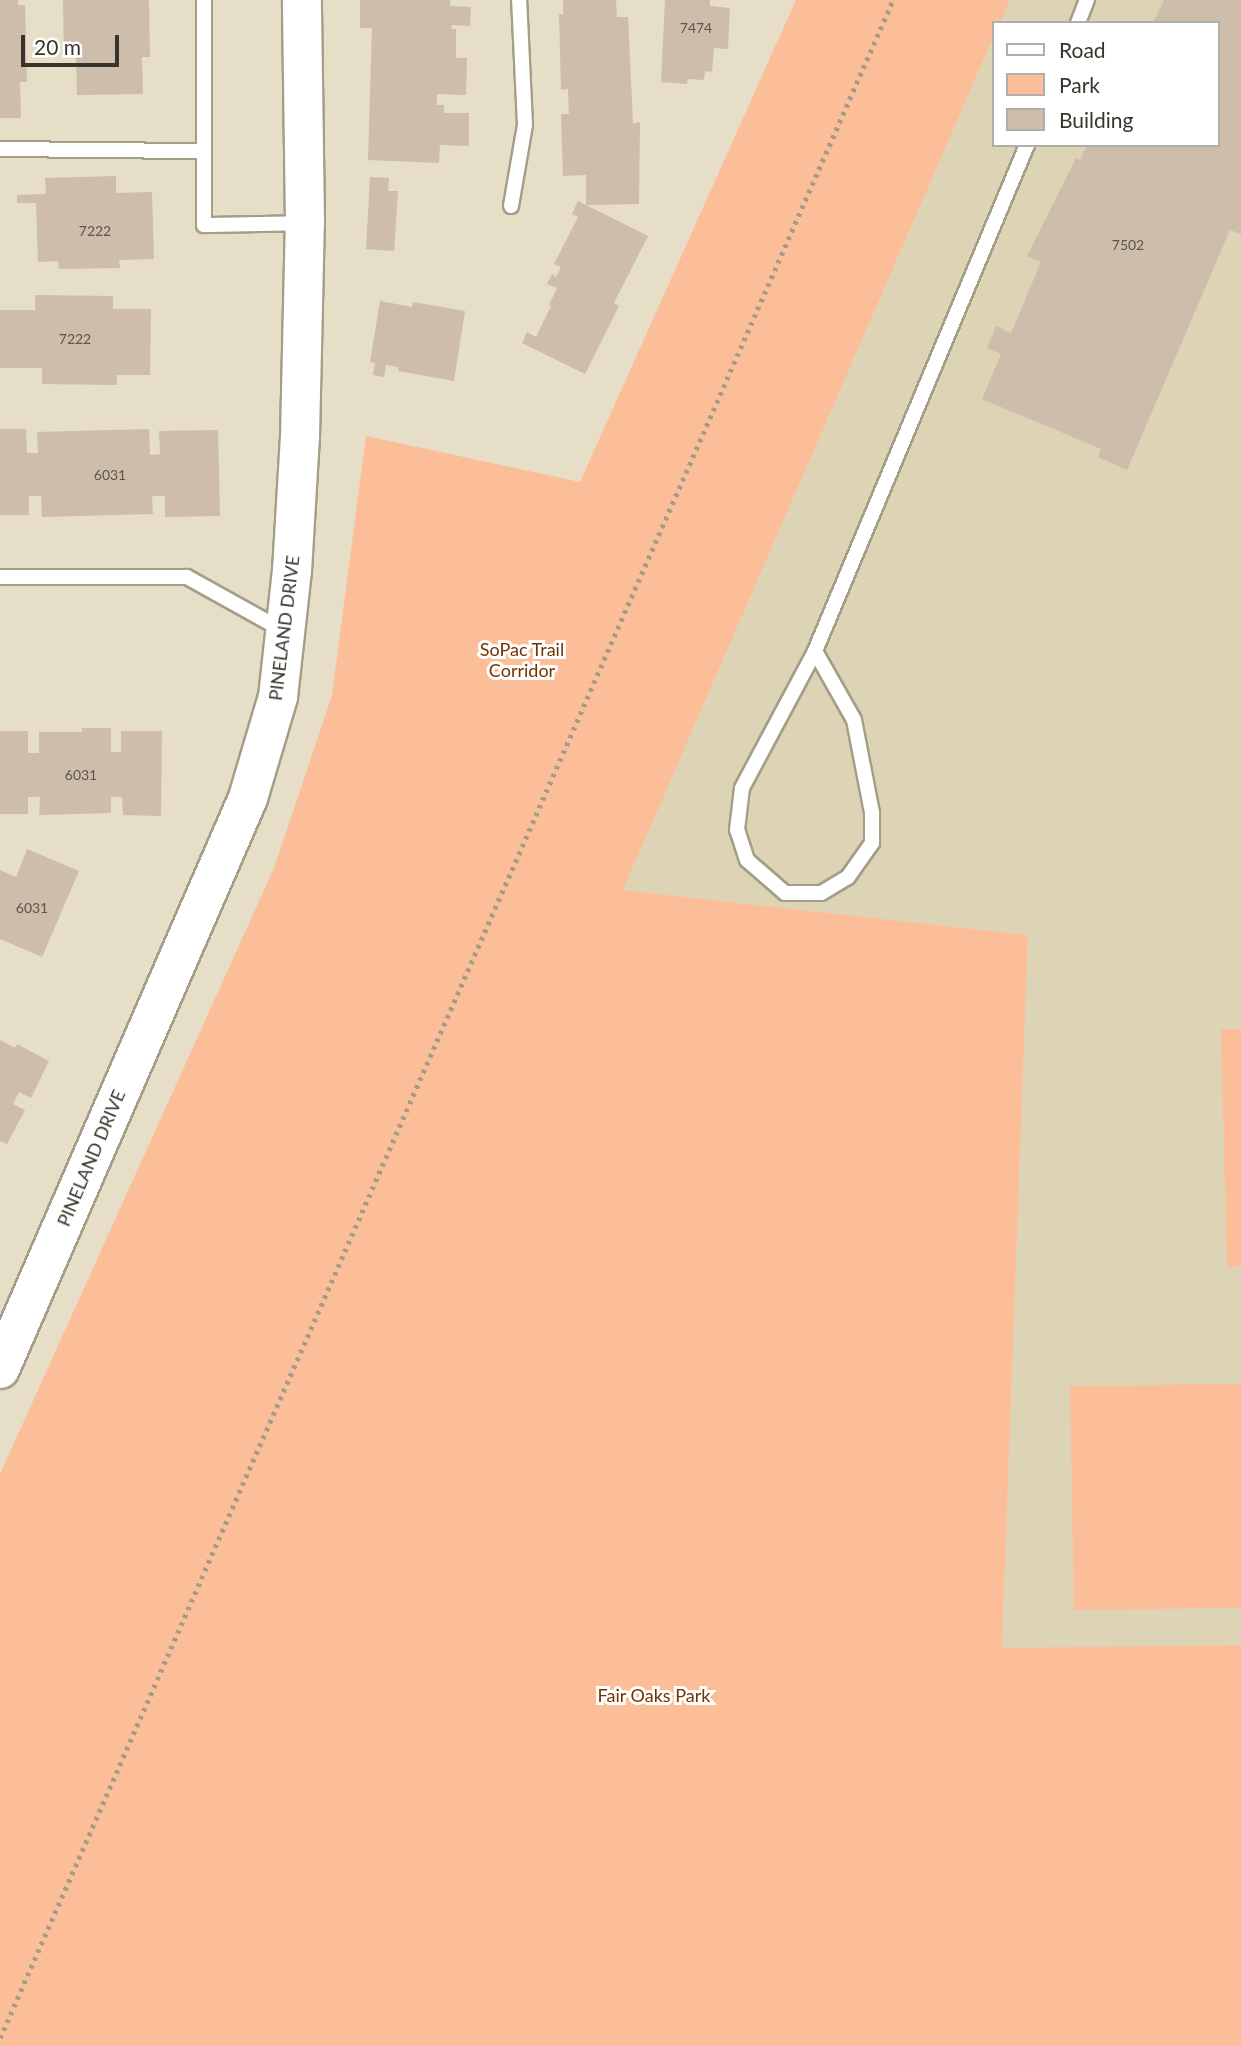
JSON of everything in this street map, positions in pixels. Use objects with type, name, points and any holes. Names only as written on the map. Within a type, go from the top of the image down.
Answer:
[{"type":"street","name":"PINELAND DRIVE","points":[[0,1369],[248,798],[278,697],[300,437],[304,223],[302,0]]},
{"type":"lane","points":[[204,0],[204,225],[304,223]]},
{"type":"lane","points":[[511,205],[525,125],[519,0]]},
{"type":"lane","points":[[1079,21],[1087,0]]},
{"type":"lane","points":[[815,651],[854,720],[872,813],[872,843],[848,877],[821,893],[785,893],[747,860],[737,830],[742,788],[815,651],[1026,147]]},
{"type":"lane","points":[[0,149],[204,151]]},
{"type":"lane","points":[[0,578],[187,578],[285,631]]},
{"type":"path","points":[[0,2038],[894,0]]},
{"type":"shaded area","points":[[1010,0],[1241,0],[1241,1645],[1002,1649],[1028,935],[623,890],[992,41],[992,147],[1220,147],[1220,21],[1001,21]]},
{"type":"green space","points":[[796,0],[1010,0],[1001,21],[992,21],[992,41],[623,890],[1028,935],[1002,1648],[1241,1645],[1241,2046],[0,2046],[0,1474],[274,868],[332,695],[366,436],[580,482]]},
{"type":"green space","points":[[1221,1029],[1241,1029],[1241,1266],[1227,1267]]},
{"type":"green space","points":[[1241,1384],[1241,1608],[1074,1610],[1070,1386]]},
{"type":"building","points":[[0,0],[18,0],[18,5],[25,5],[27,82],[20,82],[21,118],[0,118]]},
{"type":"building","points":[[63,0],[149,0],[150,57],[142,57],[143,94],[77,95],[76,55],[64,55]]},
{"type":"building","points":[[360,0],[450,0],[450,6],[471,7],[470,26],[452,25],[451,29],[456,29],[456,58],[467,58],[466,95],[437,94],[437,105],[444,105],[444,113],[469,113],[469,146],[440,145],[439,163],[368,160],[372,28],[360,28]]},
{"type":"building","points":[[563,0],[616,0],[617,17],[628,17],[633,123],[640,122],[639,204],[586,205],[586,175],[563,176],[561,114],[569,114],[568,89],[561,90],[559,14],[563,14]]},
{"type":"building","points":[[665,0],[710,0],[710,6],[730,8],[728,49],[714,48],[712,72],[705,71],[704,80],[688,79],[687,84],[661,82]]},
{"type":"building","points":[[1164,0],[1241,0],[1241,234],[1230,230],[1127,470],[1098,457],[1101,449],[982,399],[1001,354],[987,348],[996,326],[1011,333],[1041,262],[1027,256],[1076,158],[1080,160],[1086,147],[1220,147],[1220,21],[1154,21]]},
{"type":"building","points":[[116,176],[116,193],[152,192],[154,259],[119,260],[120,268],[59,269],[58,261],[38,262],[36,203],[17,203],[17,195],[46,194],[45,178]]},
{"type":"building","points":[[370,177],[389,178],[388,191],[398,191],[394,251],[366,249]]},
{"type":"building","points":[[578,201],[648,236],[614,303],[619,306],[585,374],[522,343],[527,332],[536,337],[551,306],[549,305],[557,288],[547,284],[552,274],[556,277],[561,267],[554,264],[578,217],[572,214]]},
{"type":"building","points":[[35,295],[113,296],[113,309],[151,309],[150,375],[117,375],[117,385],[42,384],[42,368],[0,368],[0,310],[35,310]]},
{"type":"building","points":[[380,301],[412,307],[413,302],[465,311],[454,381],[398,371],[398,367],[386,365],[384,377],[373,375],[375,363],[370,362]]},
{"type":"building","points":[[0,429],[26,429],[27,453],[38,453],[37,432],[149,429],[150,455],[160,454],[159,431],[218,430],[220,516],[165,517],[165,496],[152,496],[153,514],[42,517],[41,496],[29,496],[29,515],[0,515]]},
{"type":"building","points":[[82,728],[111,728],[111,752],[121,752],[121,731],[162,731],[161,816],[123,815],[122,797],[111,797],[111,813],[39,815],[40,797],[28,797],[28,814],[0,814],[0,731],[28,731],[28,753],[39,753],[39,732],[82,732]]},
{"type":"building","points":[[27,849],[79,871],[42,957],[0,939],[0,870],[16,877]]},
{"type":"building","points":[[0,1040],[15,1048],[17,1044],[49,1061],[31,1098],[19,1092],[13,1104],[25,1110],[7,1144],[0,1141]]},
{"type":"park label","name":"SoPac Trail Corridor","points":[[522,660]]},
{"type":"park label","name":"Fair Oaks Park","points":[[654,1695]]}]
